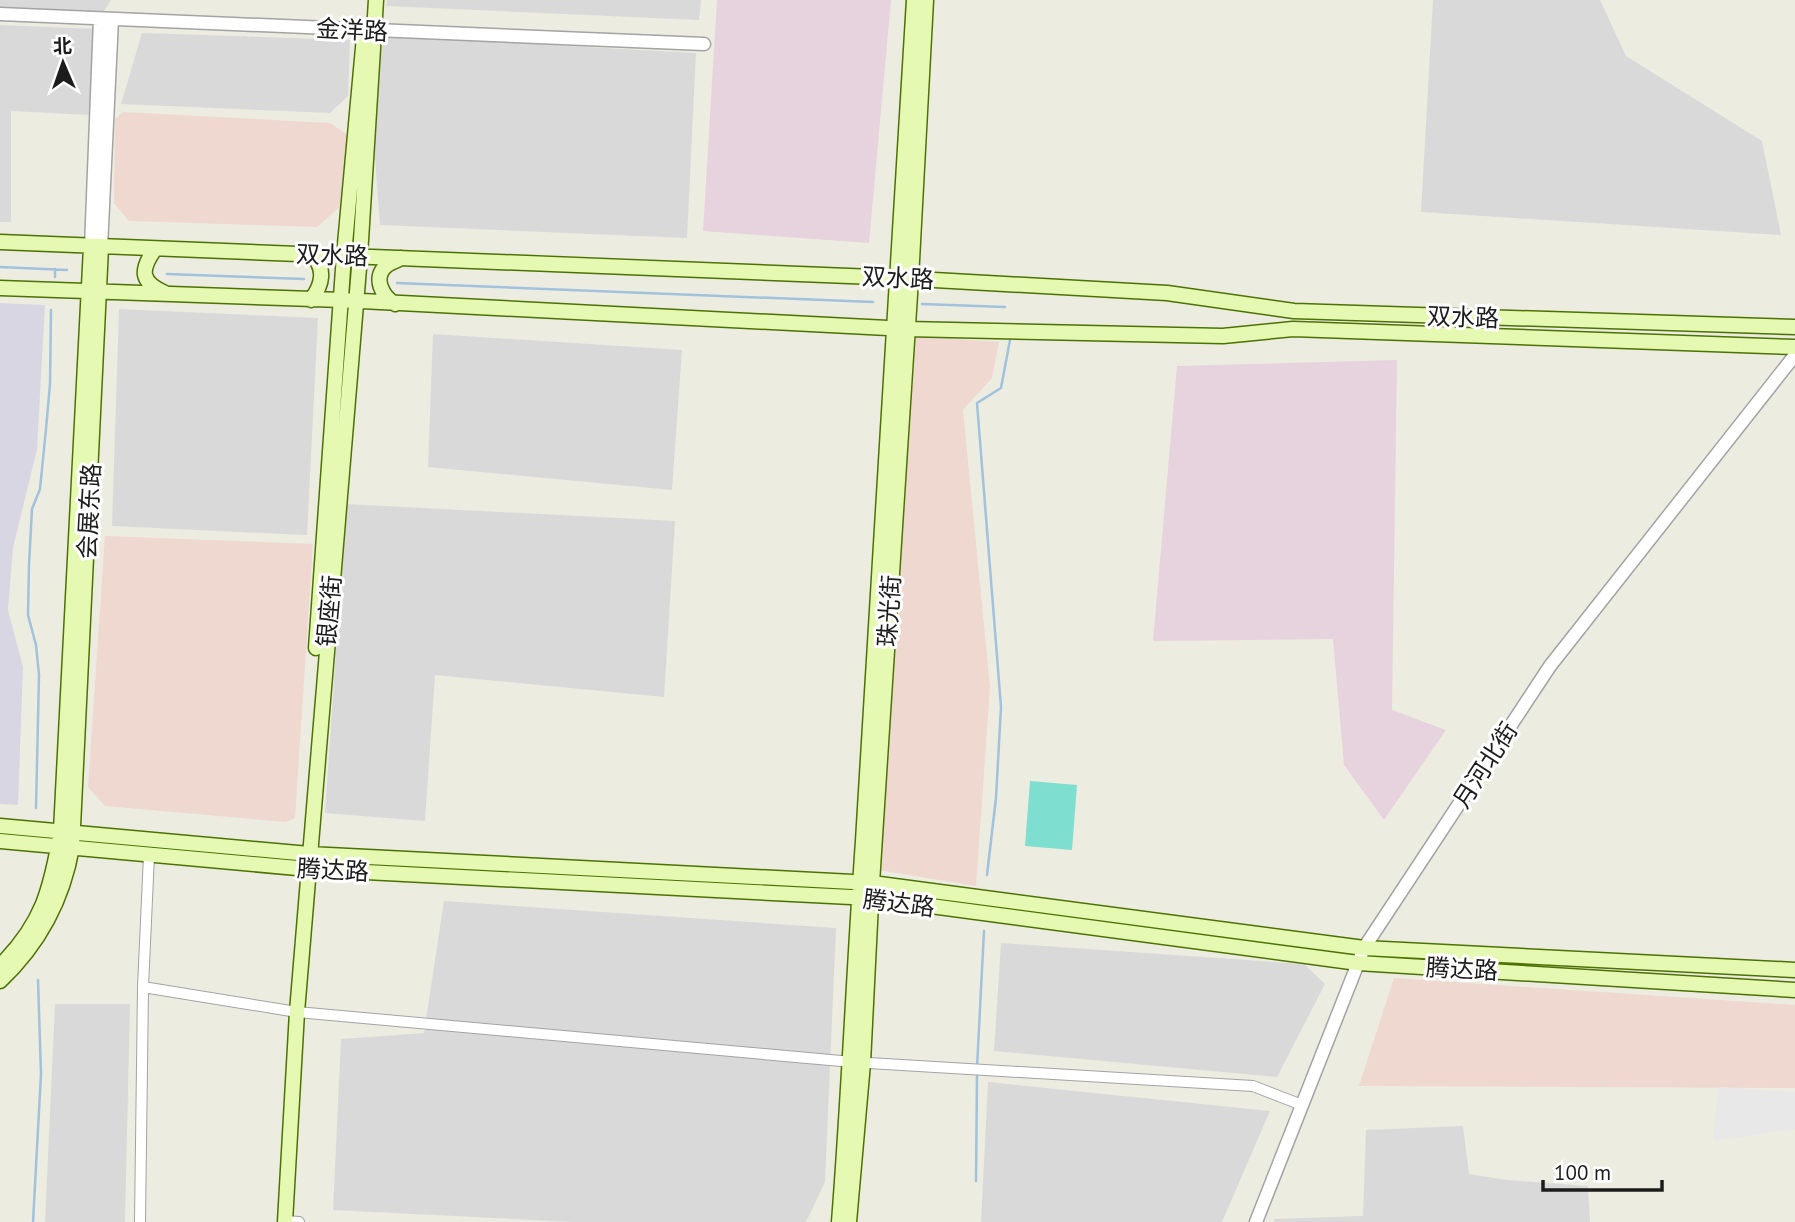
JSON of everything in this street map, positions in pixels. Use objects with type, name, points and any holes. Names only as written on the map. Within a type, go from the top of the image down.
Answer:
[{"type":"main road","name":"银座街","points":[[348,301],[360,256],[369,31],[366,0]]},
{"type":"main road","name":"银座街","points":[[286,1222],[293,1011],[348,301],[344,255],[369,31],[376,0]]},
{"type":"main road","name":"珠光街","points":[[905,278],[914,0]]},
{"type":"main road","name":"珠光街","points":[[849,1222],[866,891],[905,278],[926,0]]},
{"type":"main road","name":"双水路","points":[[0,242],[72,247],[344,255],[905,278],[1167,293],[1294,311],[1795,327]]},
{"type":"main road","points":[[64,291],[77,286],[84,277],[87,263],[83,253],[72,247]]},
{"type":"main road","name":"会展东路","points":[[0,981],[32,945],[49,918],[68,869],[66,839],[96,247]]},
{"type":"main road","points":[[155,249],[144,267],[145,278],[151,286],[171,296]]},
{"type":"main road","points":[[311,254],[318,260],[321,269],[320,288],[311,300]]},
{"type":"main road","points":[[395,304],[387,299],[380,287],[380,275],[384,267],[402,258]]},
{"type":"main road","name":"双水路","points":[[0,288],[348,301],[902,328],[1223,336],[1293,329],[1795,347]]},
{"type":"main road","name":"腾达路","points":[[0,826],[149,855],[304,869],[866,891],[1358,963],[1795,990]]},
{"type":"main road","name":"会展东路","points":[[0,966],[25,939],[41,911],[66,839]]},
{"type":"main road","name":"腾达路","points":[[0,841],[66,839],[866,891],[1364,948],[1795,970]]},
{"type":"main road","name":"珠光街","points":[[839,1222],[857,1062]]},
{"type":"street","name":"金洋路","points":[[0,14],[704,44]]},
{"type":"street","name":"会展东路","points":[[96,247],[106,19]]},
{"type":"street","name":"月河北街","points":[[1256,1222],[1364,948],[1550,666],[1795,355]]},
{"type":"street","points":[[140,1222],[143,987],[149,855]]},
{"type":"street","points":[[143,987],[293,1011],[857,1062],[1253,1086],[1302,1105]]},
{"type":"shaded area","points":[[0,0],[111,0],[100,17],[0,12]]},
{"type":"shaded area","points":[[387,0],[701,0],[699,20],[386,6]]},
{"type":"shaded area","points":[[717,0],[891,0],[869,243],[703,231]]},
{"type":"shaded area","points":[[1433,0],[1600,0],[1626,56],[1762,141],[1781,235],[1421,212]]},
{"type":"shaded area","points":[[0,25],[96,29],[91,115],[11,111],[11,222],[0,222]]},
{"type":"shaded area","points":[[142,33],[350,40],[348,96],[330,113],[121,104]]},
{"type":"shaded area","points":[[382,36],[696,53],[687,238],[380,225],[373,130]]},
{"type":"shaded area","points":[[123,112],[330,123],[348,135],[341,206],[317,227],[129,221],[114,203],[115,119]]},
{"type":"shaded area","points":[[0,303],[45,305],[37,449],[13,548],[8,610],[23,667],[18,805],[0,804]]},
{"type":"shaded area","points":[[119,309],[318,318],[307,535],[112,526]]},
{"type":"shaded area","points":[[433,334],[682,350],[672,490],[428,467]]},
{"type":"shaded area","points":[[912,336],[999,342],[992,378],[963,410],[990,687],[976,886],[872,869]]},
{"type":"shaded area","points":[[1397,360],[1392,710],[1446,730],[1384,820],[1344,765],[1333,639],[1153,641],[1177,366]]},
{"type":"shaded area","points":[[346,504],[675,521],[664,697],[435,675],[425,821],[325,813]]},
{"type":"shaded area","points":[[105,536],[313,544],[295,818],[286,822],[105,806],[88,787]]},
{"type":"shaded area","points":[[1030,781],[1077,785],[1072,850],[1025,846]]},
{"type":"shaded area","points":[[444,901],[836,928],[825,1182],[806,1222],[573,1222],[333,1210],[341,1039],[424,1033]]},
{"type":"shaded area","points":[[1001,943],[1304,964],[1325,984],[1277,1077],[994,1051]]},
{"type":"shaded area","points":[[1394,978],[1795,1005],[1795,1088],[1359,1086]]},
{"type":"shaded area","points":[[55,1004],[130,1004],[125,1222],[45,1222]]},
{"type":"shaded area","points":[[988,1082],[1270,1111],[1222,1222],[981,1222]]},
{"type":"shaded area","points":[[1718,1087],[1795,1092],[1795,1129],[1713,1141]]},
{"type":"shaded area","points":[[1463,1126],[1469,1174],[1507,1180],[1588,1186],[1590,1222],[1274,1222],[1274,1219],[1363,1216],[1366,1130]]},
{"type":"waterway","points":[[0,267],[67,270]]},
{"type":"waterway","points":[[55,269],[55,277]]},
{"type":"waterway","points":[[167,274],[304,279]]},
{"type":"waterway","points":[[397,283],[873,302]]},
{"type":"waterway","points":[[922,304],[1005,307]]},
{"type":"waterway","points":[[36,808],[39,675],[36,645],[28,615],[29,565],[32,509],[40,489],[50,384],[51,310]]},
{"type":"waterway","points":[[987,875],[996,798],[1001,707],[977,403],[1001,388],[1010,340]]},
{"type":"waterway","points":[[977,1067],[984,931]]},
{"type":"waterway","points":[[33,1222],[41,1074],[38,980]]},
{"type":"waterway","points":[[976,1181],[977,1074]]}]
